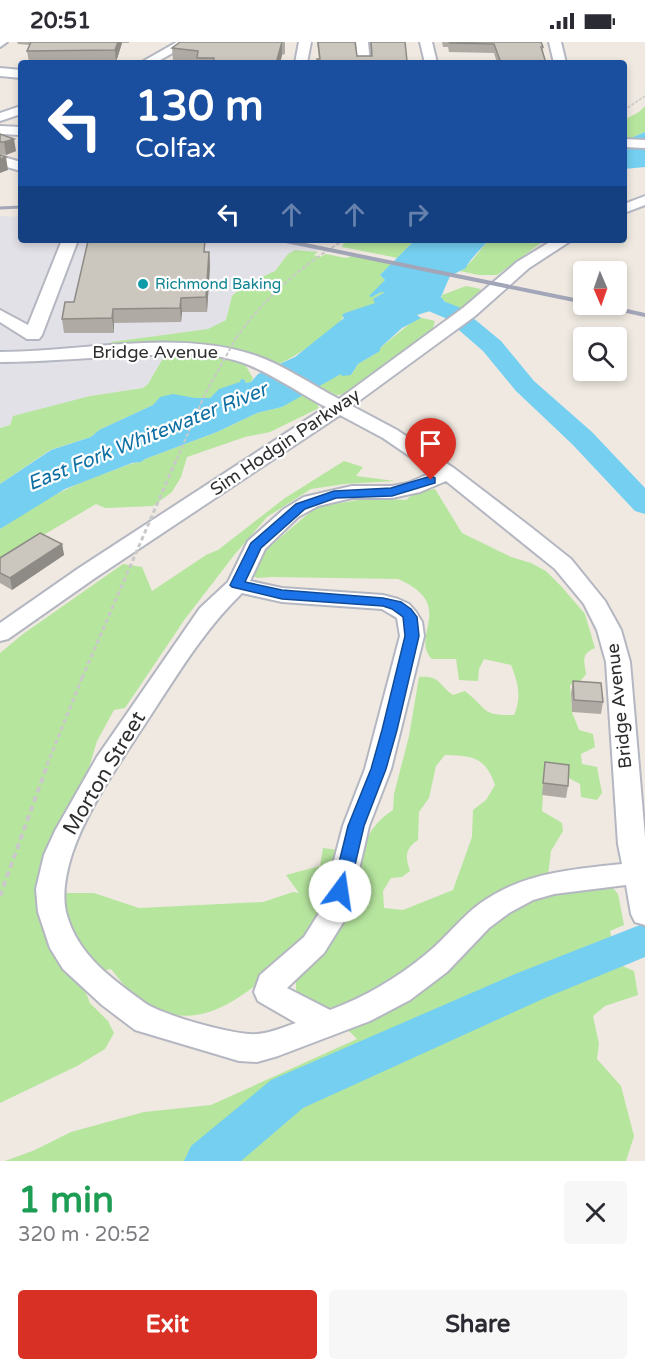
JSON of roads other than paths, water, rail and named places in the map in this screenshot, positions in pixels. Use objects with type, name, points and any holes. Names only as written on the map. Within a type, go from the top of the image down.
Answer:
[{"type":"street","points":[[150,60],[186,42]]},
{"type":"street","points":[[302,60],[305,42]]},
{"type":"street","points":[[362,42],[364,60]]},
{"type":"street","points":[[426,42],[430,60]]},
{"type":"street","points":[[555,42],[559,60]]},
{"type":"street","points":[[144,48],[144,60]]},
{"type":"street","points":[[0,72],[18,74]]},
{"type":"street","points":[[0,130],[18,131]]},
{"type":"street","points":[[627,143],[645,144]]},
{"type":"street","points":[[0,160],[18,166]]},
{"type":"street","points":[[627,208],[645,200]]},
{"type":"street","points":[[0,315],[33,335],[69,243]]},
{"type":"street","name":"Sim Hodgin Parkway","points":[[0,634],[436,336],[469,312],[523,265],[559,243]]},
{"type":"street","name":"Bridge Avenue","points":[[0,357],[36,357],[90,351],[195,348],[250,359],[390,434],[448,473],[563,564],[594,601],[609,630],[618,662],[632,844],[644,910]]},
{"type":"street","points":[[329,1023],[299,1010],[269,992],[271,984],[314,945],[335,913],[356,826],[378,769],[389,730],[412,636],[412,627],[406,612],[396,605],[383,602],[282,595],[237,585],[256,546],[301,507],[334,495],[392,492],[413,488],[448,473]]},
{"type":"street","name":"Morton Street","points":[[237,585],[208,613],[185,645],[83,802],[58,855],[50,889],[52,912],[62,941],[73,960],[113,996],[146,1021],[239,1047],[257,1048],[278,1043],[359,1012],[399,991],[437,963],[479,921],[499,905],[524,892],[554,883],[637,873]]},
{"type":"water","points":[[645,132],[645,167],[627,169],[627,140]]},
{"type":"water","name":"East Fork Whitewater River","points":[[412,243],[486,243],[466,268],[450,276],[441,297],[445,302],[430,311],[417,315],[421,318],[402,328],[380,348],[380,351],[358,364],[351,375],[342,376],[341,374],[282,407],[257,413],[217,432],[65,489],[0,529],[0,484],[51,450],[91,437],[99,430],[153,405],[160,397],[173,394],[210,398],[219,389],[240,382],[241,379],[245,380],[245,383],[251,382],[258,374],[295,357],[344,318],[342,315],[345,313],[375,303],[373,299],[385,292],[369,296],[385,280],[380,275]]},
{"type":"waterway","points":[[420,299],[453,313],[492,346],[525,386],[582,438],[645,505]]},
{"type":"waterway","points":[[207,1161],[287,1094],[530,986],[645,939]]},
{"type":"railway","points":[[0,208],[18,207]]},
{"type":"railway","points":[[296,243],[573,300]]},
{"type":"railway","points":[[627,311],[645,315]]},
{"type":"place","name":"Richmond Baking","points":[[143,284]]}]
